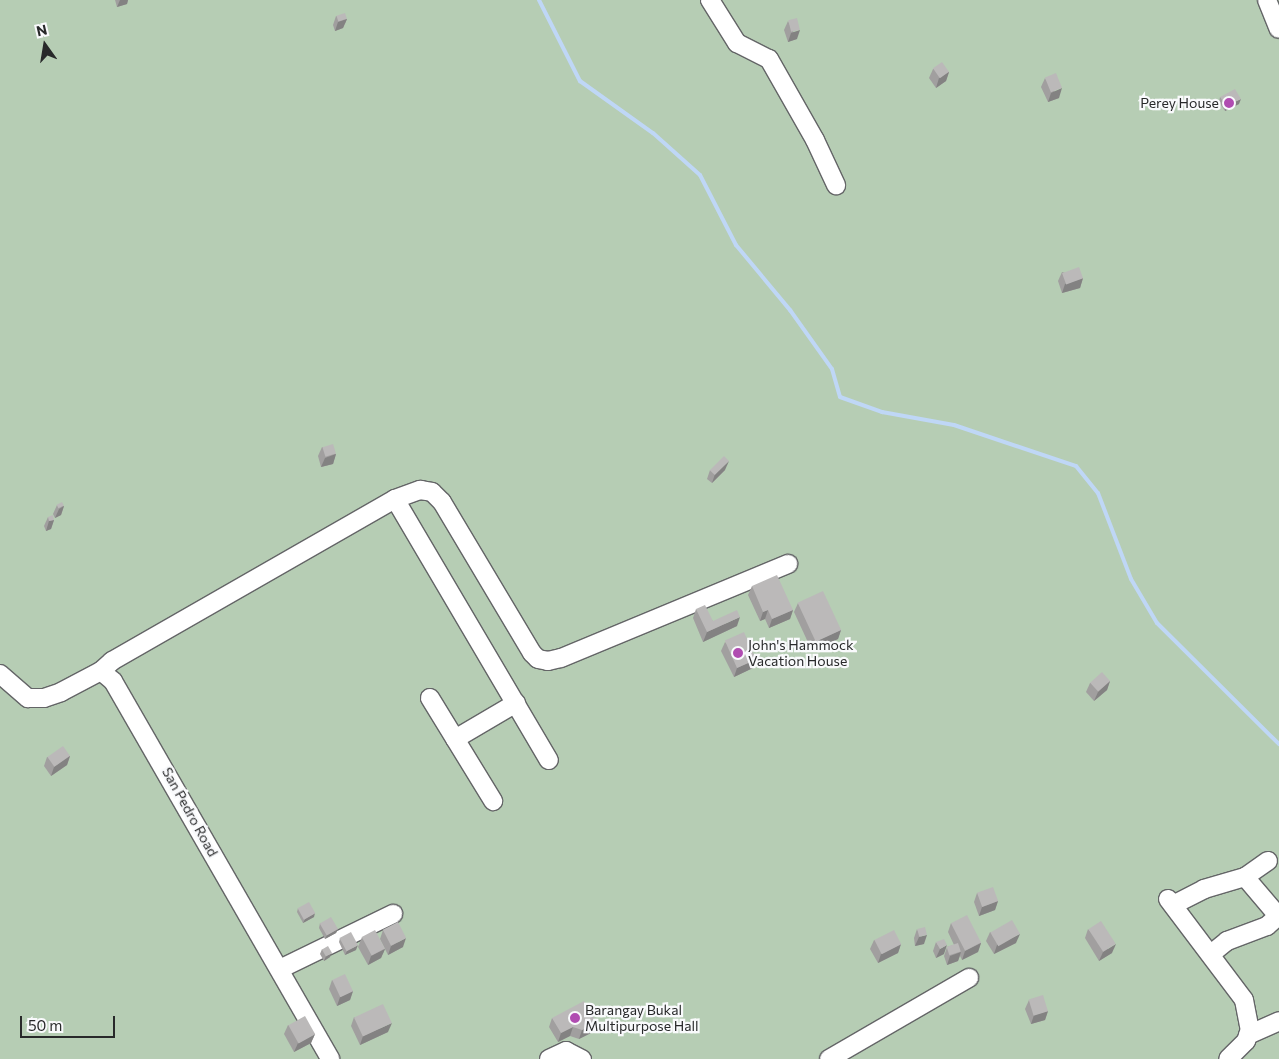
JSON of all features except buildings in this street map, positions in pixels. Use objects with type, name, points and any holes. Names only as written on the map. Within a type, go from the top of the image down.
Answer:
[{"type":"street","points":[[710,0],[737,43],[769,59],[815,140],[836,185]]},
{"type":"street","points":[[1267,0],[1279,29]]},
{"type":"street","points":[[0,674],[28,698],[44,698],[102,671],[112,661],[395,499],[420,490],[432,492],[532,653],[538,659],[548,661],[561,658],[788,564]]},
{"type":"street","points":[[395,499],[549,760]]},
{"type":"street","name":"San Pedro Road","points":[[102,671],[113,682],[153,747],[330,1059]]},
{"type":"street","points":[[430,698],[493,801]]},
{"type":"street","points":[[455,739],[516,703]]},
{"type":"street","points":[[1248,1035],[1244,1000],[1171,902],[1204,888],[1245,877],[1268,861]]},
{"type":"street","points":[[1210,954],[1227,941],[1267,926],[1279,916],[1245,877]]},
{"type":"street","points":[[280,969],[394,914]]},
{"type":"street","points":[[829,1059],[969,978]]},
{"type":"street","points":[[1228,1059],[1238,1052],[1248,1035],[1279,1021]]},
{"type":"street","points":[[549,1059],[566,1051],[582,1059]]},
{"type":"green space","points":[[0,0],[1279,0],[1279,1059],[0,1059]]},
{"type":"waterway","points":[[539,0],[580,81],[653,133],[700,175],[736,245],[790,310],[832,369],[840,397],[882,412],[954,425],[1076,466],[1098,493],[1131,579],[1157,623],[1279,744]]},
{"type":"place","name":"Perey House","points":[[1229,103]]},
{"type":"place","name":"John's Hammock Vacation House","points":[[738,653]]},
{"type":"place","name":"Barangay Bukal Multipurpose Hall","points":[[575,1018]]}]
